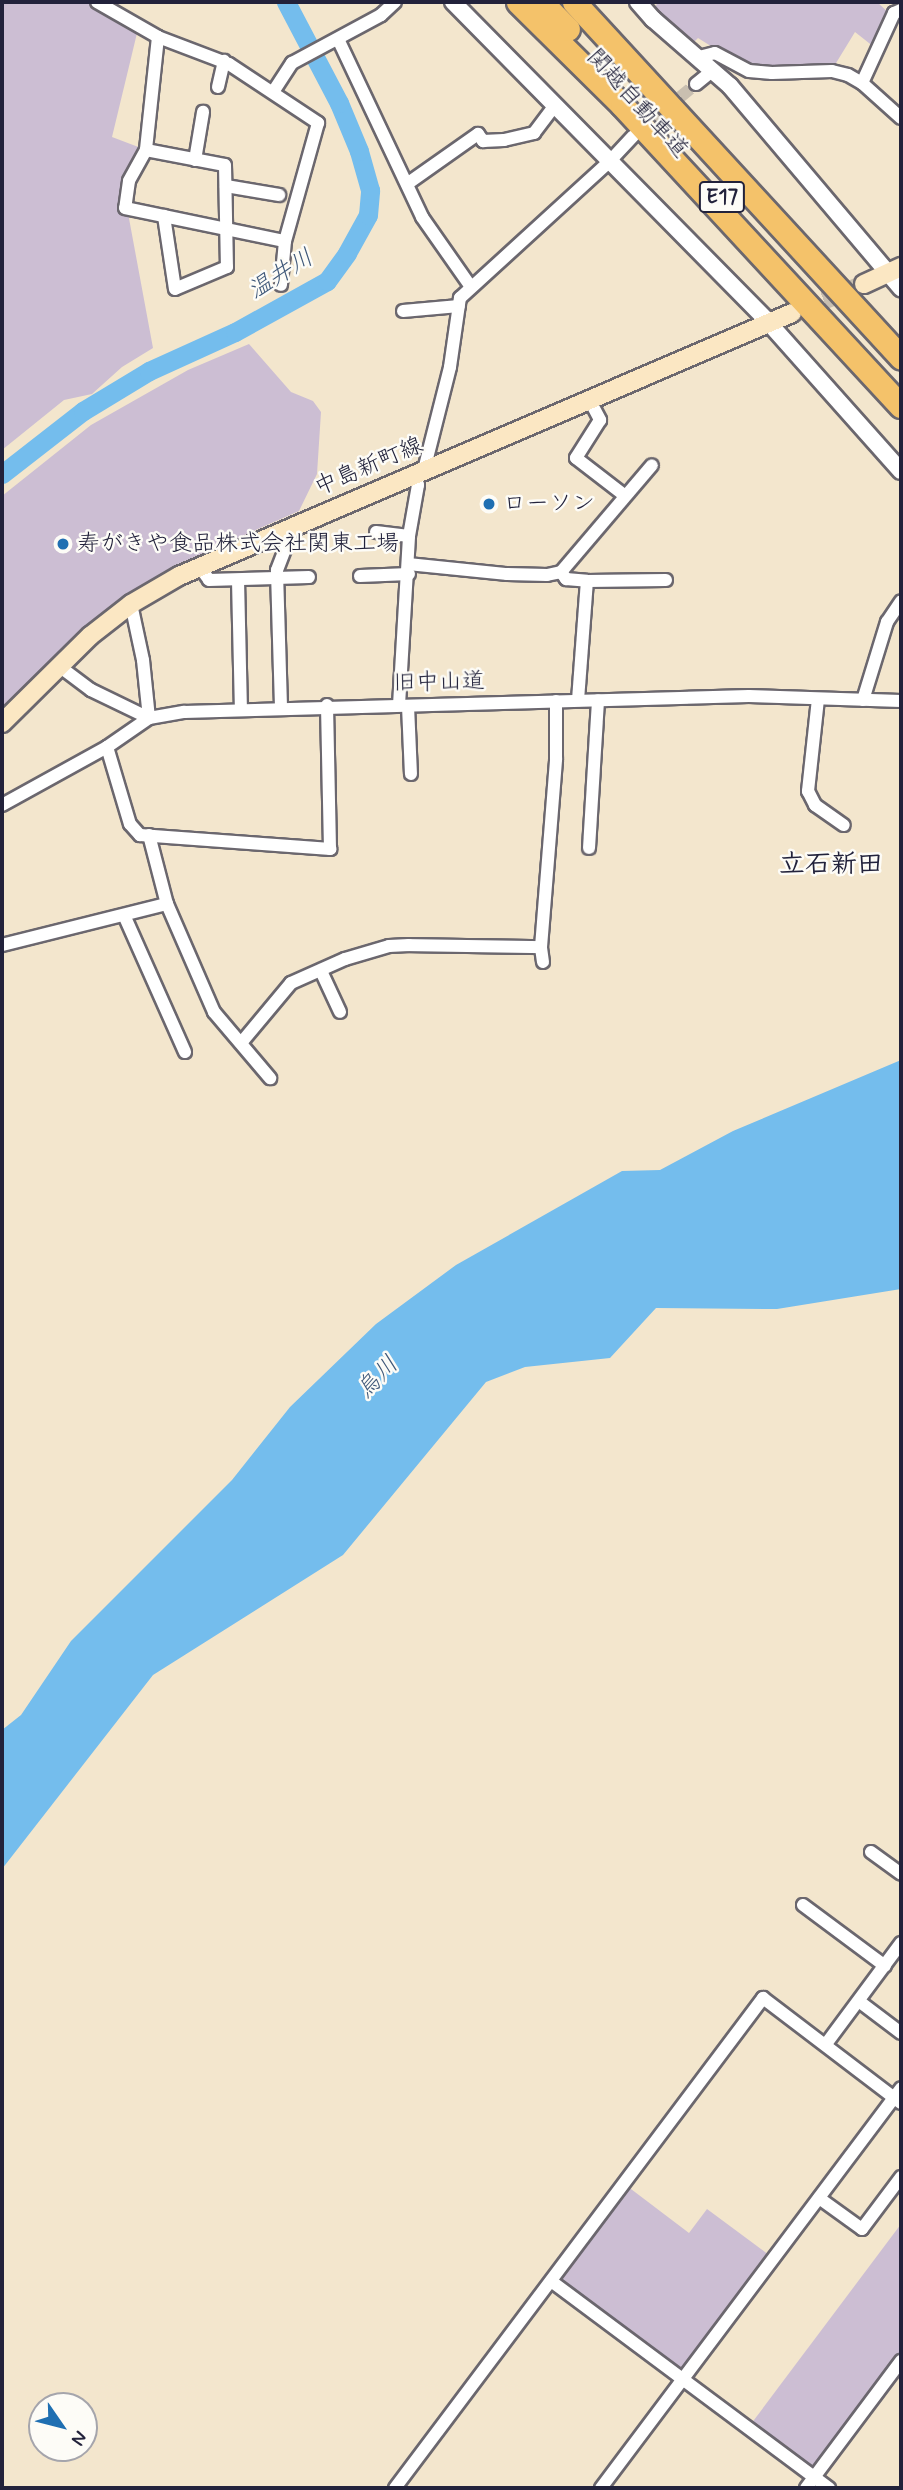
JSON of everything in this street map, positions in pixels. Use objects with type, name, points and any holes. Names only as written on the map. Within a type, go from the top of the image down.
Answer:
[{"type":"highway","points":[[518,2],[622,105],[901,406]]},
{"type":"highway","name":"関越自動車道","points":[[541,2],[901,393]]},
{"type":"highway","name":"関越自動車道","points":[[574,2],[901,358]]},
{"type":"main road","points":[[863,284],[895,270]]},
{"type":"main road","name":"中島新町線","points":[[2,723],[59,666],[131,604],[200,566],[792,313]]},
{"type":"street","points":[[97,2],[158,37],[224,61],[318,123],[285,241],[281,285]]},
{"type":"street","points":[[273,92],[286,69],[301,58],[381,15],[395,2]]},
{"type":"street","points":[[453,2],[769,323],[901,471]]},
{"type":"street","points":[[638,2],[653,19],[713,70],[895,270],[901,288]]},
{"type":"street","points":[[863,83],[894,13],[901,10]]},
{"type":"street","points":[[158,37],[146,150],[129,181],[125,208],[285,241]]},
{"type":"street","points":[[337,40],[422,217],[471,287]]},
{"type":"street","points":[[699,57],[715,53],[749,71],[772,74],[832,71],[863,83],[901,118]]},
{"type":"street","points":[[218,87],[224,61]]},
{"type":"street","points":[[696,84],[713,70]]},
{"type":"street","points":[[407,184],[478,134],[483,141],[504,140],[534,132],[554,106]]},
{"type":"street","points":[[195,160],[203,112]]},
{"type":"street","points":[[411,774],[404,705],[409,536],[419,472],[450,367],[460,298],[609,162],[633,136]]},
{"type":"street","points":[[146,150],[225,166],[227,267],[175,289],[164,216]]},
{"type":"street","points":[[226,186],[279,195]]},
{"type":"street","points":[[402,311],[459,306]]},
{"type":"street","points":[[589,399],[600,420],[576,458],[624,495]]},
{"type":"street","points":[[360,576],[408,569],[547,575],[561,572],[652,465]]},
{"type":"street","points":[[281,706],[276,578],[294,525]]},
{"type":"street","points":[[376,532],[409,536]]},
{"type":"street","points":[[200,566],[209,580],[309,577]]},
{"type":"street","points":[[561,572],[566,579],[587,581],[666,580]]},
{"type":"street","points":[[238,580],[241,708]]},
{"type":"street","points":[[578,700],[587,581]]},
{"type":"street","points":[[863,700],[887,622],[901,601]]},
{"type":"street","points":[[131,604],[143,660],[149,718]]},
{"type":"street","points":[[59,666],[91,690],[149,718]]},
{"type":"street","name":"旧中山道","points":[[2,805],[107,747],[149,718],[184,712],[281,706],[749,696],[901,701]]},
{"type":"street","points":[[818,699],[810,799],[844,825]]},
{"type":"street","points":[[589,848],[598,700]]},
{"type":"street","points":[[543,962],[541,947],[556,760],[556,701]]},
{"type":"street","points":[[107,747],[130,824],[140,835],[330,849],[327,705]]},
{"type":"street","points":[[149,835],[167,904],[214,1012],[271,1078]]},
{"type":"street","points":[[2,945],[167,904]]},
{"type":"street","points":[[124,915],[185,1052]]},
{"type":"street","points":[[241,1043],[291,983],[345,959],[389,946],[541,947]]},
{"type":"street","points":[[321,971],[340,1012]]},
{"type":"street","points":[[871,1852],[901,1874]]},
{"type":"street","points":[[803,1905],[885,1966]]},
{"type":"street","points":[[826,2044],[860,2002],[901,1943]]},
{"type":"street","points":[[395,2488],[762,1998],[899,2096],[601,2488]]},
{"type":"street","points":[[860,2002],[901,2033]]},
{"type":"street","points":[[819,2198],[862,2229],[901,2177]]},
{"type":"street","points":[[551,2281],[684,2379],[810,2483],[829,2488]]},
{"type":"street","points":[[810,2483],[901,2361]]},
{"type":"shaded area","points":[[2,2],[86,2],[138,29],[112,137],[141,148],[123,186],[120,211],[128,213],[153,348],[122,367],[92,394],[64,400],[2,450]]},
{"type":"shaded area","points":[[658,2],[877,2],[890,14],[874,47],[855,32],[833,68],[773,70],[738,63],[698,38],[694,42],[660,16],[654,9]]},
{"type":"shaded area","points":[[249,344],[291,392],[313,401],[321,412],[317,474],[299,511],[176,565],[126,595],[82,629],[2,708],[2,496],[91,425],[188,370]]},
{"type":"shaded area","points":[[627,2186],[689,2233],[707,2209],[769,2255],[682,2372],[562,2281],[562,2274]]},
{"type":"shaded area","points":[[901,2224],[901,2354],[814,2469],[751,2424]]},
{"type":"water","name":"烏川","points":[[901,1060],[901,1289],[777,1309],[656,1308],[610,1358],[525,1367],[486,1382],[343,1555],[153,1675],[2,1869],[2,1730],[21,1715],[71,1641],[232,1480],[290,1407],[376,1324],[456,1265],[622,1171],[660,1170],[733,1131]]},
{"type":"waterway","name":"温井川","points":[[2,474],[83,411],[149,371],[235,332],[327,281],[347,253],[368,215],[370,190],[359,151],[339,103],[286,2]]},
{"type":"tunnel","points":[[639,131],[696,84]]},
{"type":"tunnel","points":[[799,311],[864,284]]},
{"type":"place","name":"ローソン","points":[[489,504]]},
{"type":"place","name":"寿がきや食品株式会社関東工場","points":[[63,544]]},
{"type":"district","name":"立石新田","points":[[831,866]]}]
